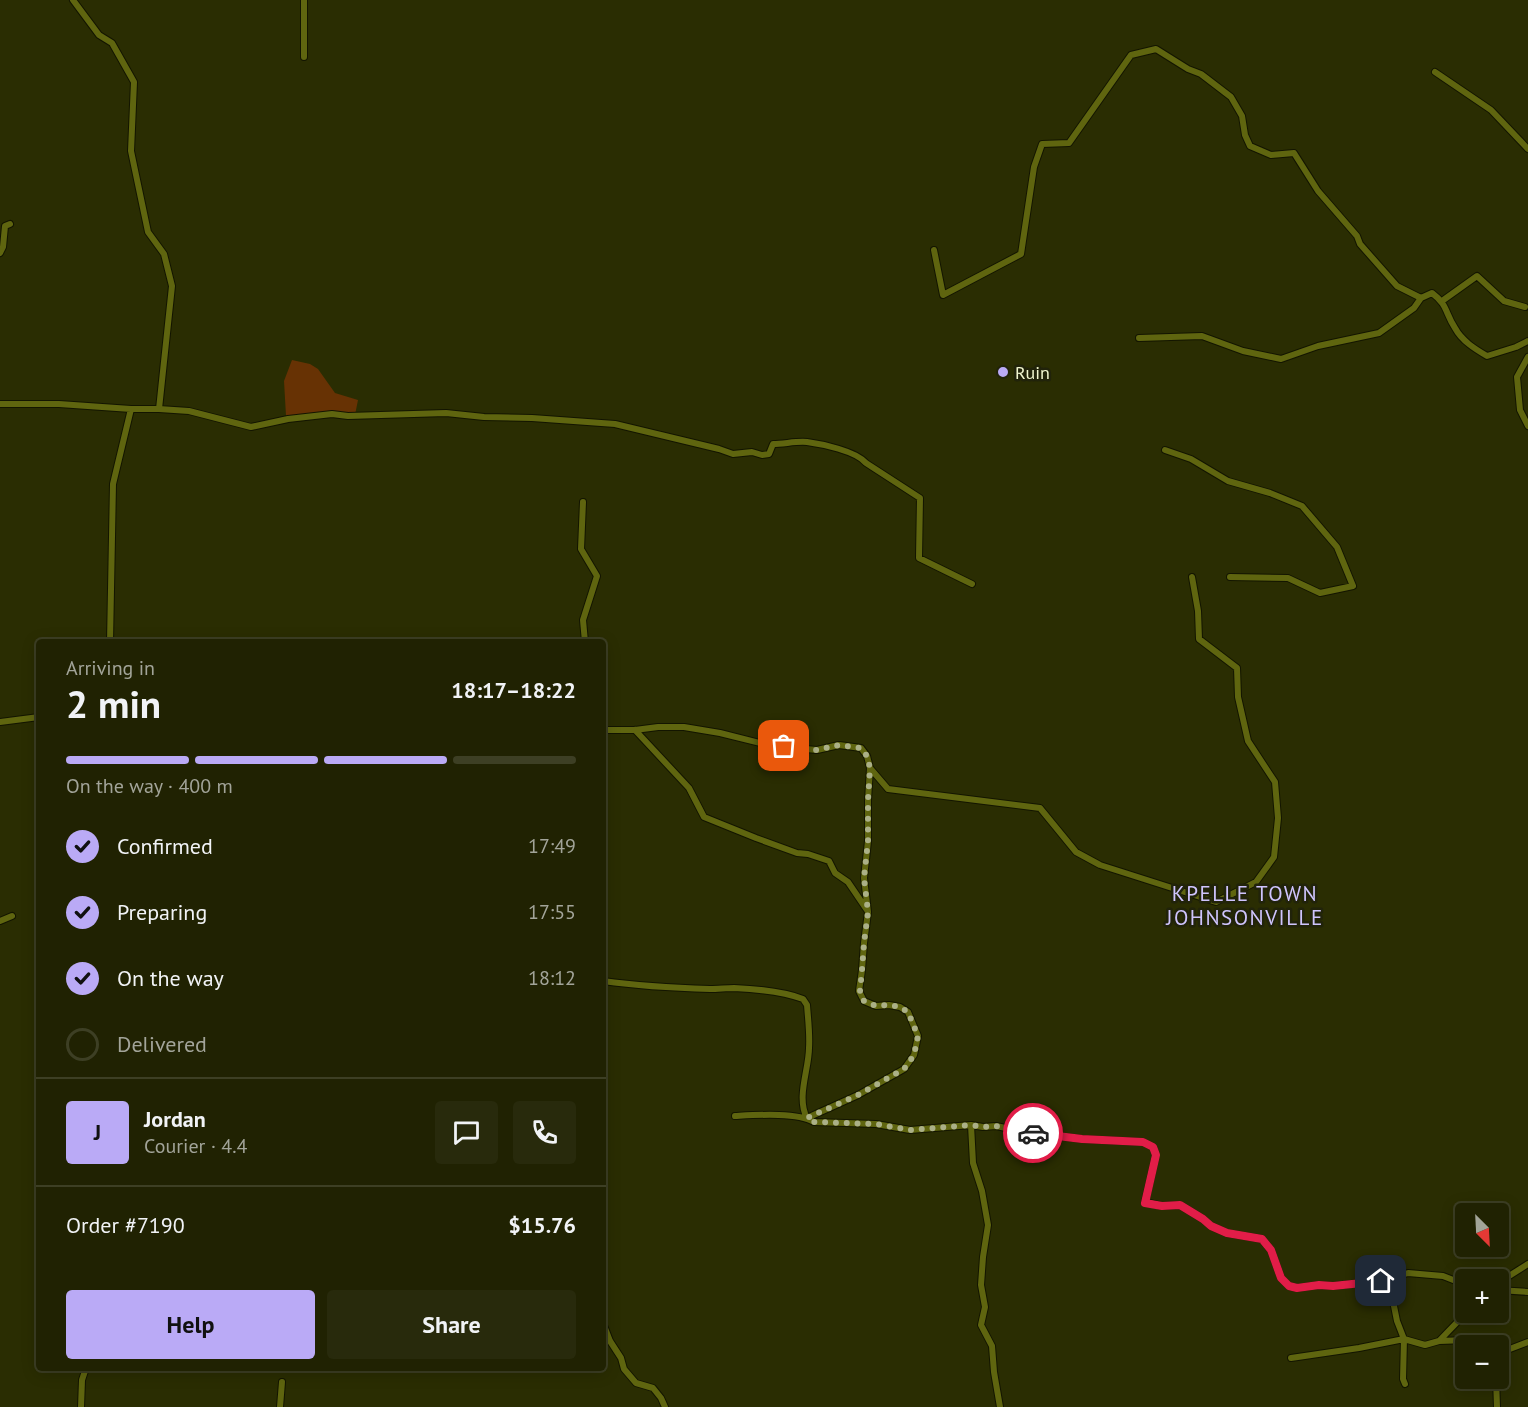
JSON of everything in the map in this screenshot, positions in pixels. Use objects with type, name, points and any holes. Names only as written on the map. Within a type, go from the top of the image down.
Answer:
[{"type":"street","points":[[74,0],[99,35],[111,43],[134,82],[131,151],[148,232],[164,254],[172,286],[159,409]]},
{"type":"street","points":[[304,0],[304,57]]},
{"type":"street","points":[[934,250],[942,295],[1021,254],[1034,167],[1042,144],[1069,143],[1131,55],[1156,48],[1188,69],[1201,74],[1230,97],[1242,116],[1245,135],[1250,146],[1271,155],[1294,153],[1318,191],[1357,236],[1360,244],[1397,286],[1421,298]]},
{"type":"street","points":[[1435,72],[1491,110],[1528,149]]},
{"type":"street","points":[[0,253],[3,247],[5,226],[10,224]]},
{"type":"street","points":[[1442,300],[1477,276],[1504,301],[1525,307]]},
{"type":"street","points":[[1139,338],[1202,336],[1243,351],[1281,359],[1318,346],[1379,333],[1414,308],[1421,298],[1432,293],[1442,300],[1455,330],[1471,347],[1487,356],[1528,341]]},
{"type":"street","points":[[1528,357],[1517,377],[1520,410],[1528,426]]},
{"type":"street","points":[[0,404],[59,404],[189,411],[251,427],[288,419],[332,414],[348,416],[446,413],[615,424],[733,454],[752,452],[762,455],[769,453],[773,444],[806,442],[829,446],[860,457],[920,498],[920,558],[972,584]]},
{"type":"street","points":[[110,639],[113,484],[131,409]]},
{"type":"street","points":[[1165,450],[1191,459],[1228,480],[1302,506],[1337,548],[1353,586],[1320,593],[1288,578],[1230,577]]},
{"type":"street","points":[[583,502],[581,549],[597,576],[583,620],[585,639]]},
{"type":"street","points":[[870,768],[888,789],[1040,808],[1076,852],[1100,866],[1216,902],[1256,882],[1274,857],[1278,818],[1275,782],[1248,741],[1239,697],[1238,668],[1199,639],[1198,610],[1192,577]]},
{"type":"street","points":[[0,722],[36,717]]},
{"type":"street","points":[[606,730],[684,727],[772,746],[817,750],[839,745],[861,748],[867,756],[870,768],[868,841],[864,878],[868,912],[860,991],[864,1001],[876,1006],[900,1007],[908,1012],[918,1036],[914,1055],[904,1069],[858,1095],[807,1118]]},
{"type":"street","points":[[635,730],[689,788],[704,817],[797,853],[830,861],[836,873],[848,882],[868,912]]},
{"type":"street","points":[[0,921],[12,916]]},
{"type":"street","points":[[606,981],[668,988],[733,988],[777,992],[803,999],[807,1005],[809,1048],[804,1082],[804,1112],[807,1118]]},
{"type":"street","points":[[735,1116],[768,1115],[807,1118],[814,1122],[876,1124],[910,1130],[972,1125],[996,1126],[1082,1139],[1143,1142],[1153,1147],[1156,1155],[1145,1203],[1162,1206],[1180,1205],[1211,1226],[1227,1233],[1262,1239],[1271,1250],[1281,1278],[1289,1286],[1297,1288],[1333,1286],[1381,1281],[1408,1274],[1443,1276],[1455,1281]]},
{"type":"street","points":[[972,1125],[973,1163],[982,1191],[988,1225],[981,1285],[985,1307],[981,1325],[992,1346],[1000,1407]]},
{"type":"street","points":[[1509,1276],[1528,1264]]},
{"type":"street","points":[[1381,1281],[1391,1291],[1397,1321],[1404,1339],[1403,1379],[1405,1384]]},
{"type":"street","points":[[1509,1291],[1528,1292]]},
{"type":"street","points":[[1439,1341],[1456,1323]]},
{"type":"street","points":[[606,1330],[621,1358],[624,1369],[636,1383],[653,1388],[665,1407]]},
{"type":"street","points":[[1291,1359],[1404,1339],[1425,1345],[1439,1341],[1455,1340]]},
{"type":"street","points":[[1509,1349],[1528,1342]]},
{"type":"street","points":[[81,1407],[82,1380],[85,1371]]},
{"type":"street","points":[[280,1407],[282,1382]]},
{"type":"street","points":[[1496,1389],[1497,1407]]},
{"type":"shaded area","points":[[292,360],[310,364],[318,369],[335,393],[358,400],[355,415],[332,413],[286,416],[284,381]]},
{"type":"way so far","points":[[784,746],[817,750],[839,745],[861,748],[867,756],[870,768],[868,841],[864,878],[868,912],[860,991],[864,1001],[876,1006],[900,1007],[908,1012],[918,1036],[914,1055],[904,1069],[858,1095],[807,1118],[814,1122],[876,1124],[910,1130],[972,1125],[996,1126],[1033,1133]]},
{"type":"place","name":"Ruin","points":[[1003,372]]},
{"type":"district","name":"KPELLE TOWN JOHNSONVILLE","points":[[1245,905]]},
{"type":"route","points":[[1033,1133],[1082,1139],[1143,1142],[1153,1147],[1156,1155],[1145,1203],[1162,1206],[1180,1205],[1211,1226],[1227,1233],[1262,1239],[1271,1250],[1281,1278],[1289,1286],[1297,1288],[1381,1281]]}]
